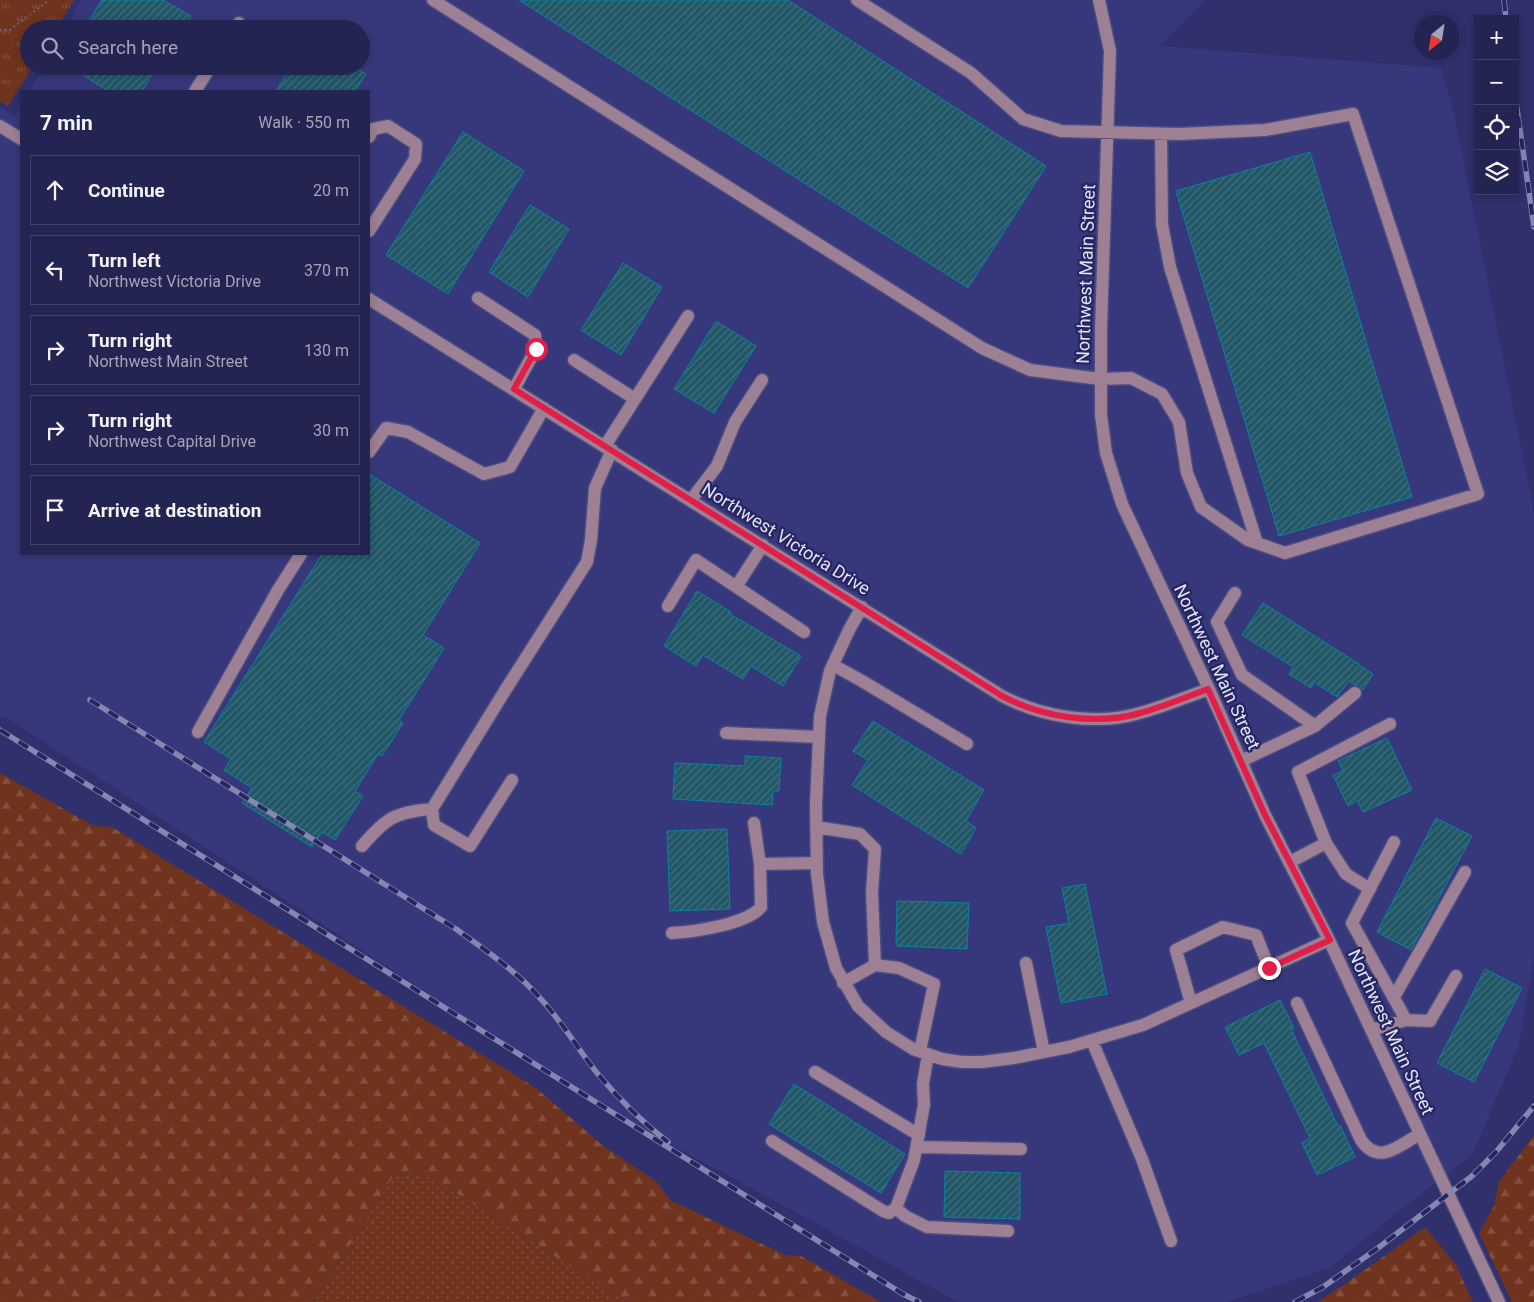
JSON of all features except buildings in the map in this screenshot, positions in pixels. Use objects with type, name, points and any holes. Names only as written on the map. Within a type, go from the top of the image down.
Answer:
[{"type":"street","points":[[433,0],[982,348],[1030,370],[1100,379],[1131,378],[1162,394],[1179,422],[1187,473],[1201,507],[1248,540],[1285,553],[1478,494],[1353,114],[1265,130],[1161,134],[1061,131],[1023,119],[971,73],[858,0]]},
{"type":"street","name":"Northwest Main Street","points":[[1098,0],[1110,50],[1100,379],[1101,415],[1106,453],[1122,504],[1265,815],[1330,940],[1499,1302]]},
{"type":"street","points":[[196,90],[205,75]]},
{"type":"street","points":[[0,126],[20,138]]},
{"type":"street","points":[[370,135],[373,130],[388,126],[416,144],[415,159],[370,229]]},
{"type":"street","points":[[1161,134],[1162,224],[1170,267],[1257,543]]},
{"type":"street","points":[[478,298],[535,335],[536,349],[514,389]]},
{"type":"street","name":"Northwest Victoria Drive","points":[[370,300],[1019,705],[1034,710],[1103,719],[1140,714],[1208,689]]},
{"type":"street","points":[[512,780],[470,846],[434,826],[432,809],[587,562],[591,540],[595,488],[608,448],[635,399],[688,316]]},
{"type":"street","points":[[574,360],[635,399]]},
{"type":"street","points":[[691,500],[717,466],[735,422],[762,380]]},
{"type":"street","points":[[370,451],[386,428],[408,432],[484,474],[510,467],[544,408]]},
{"type":"street","points":[[736,587],[763,545]]},
{"type":"street","points":[[198,732],[278,590],[300,555]]},
{"type":"street","points":[[668,606],[696,560],[804,632]]},
{"type":"street","points":[[1235,593],[1216,622],[1242,675],[1315,726]]},
{"type":"street","points":[[862,607],[833,665],[820,716],[816,827],[817,863],[823,922],[830,952],[843,983],[858,1006],[872,1020],[900,1041],[924,1053],[942,1059],[962,1062],[982,1062],[1044,1052],[1092,1041],[1143,1025],[1330,940]]},
{"type":"street","points":[[833,665],[966,744]]},
{"type":"street","points":[[1241,761],[1315,726],[1355,692]]},
{"type":"street","points":[[1370,889],[1346,874],[1326,843],[1298,772],[1390,724]]},
{"type":"street","points":[[726,733],[820,737]]},
{"type":"street","points":[[362,846],[387,820],[412,811],[432,809]]},
{"type":"street","points":[[672,932],[690,932],[746,918],[756,913],[761,907],[760,864],[754,823]]},
{"type":"street","points":[[816,827],[860,834],[875,849],[872,893],[875,964]]},
{"type":"street","points":[[1394,842],[1352,923],[1406,1020]]},
{"type":"street","points":[[1290,862],[1326,843]]},
{"type":"street","points":[[760,864],[817,863]]},
{"type":"street","points":[[1394,997],[1465,872]]},
{"type":"street","points":[[1191,1003],[1176,950],[1223,926],[1256,935],[1269,968]]},
{"type":"street","points":[[1026,963],[1044,1052]]},
{"type":"street","points":[[772,1141],[883,1211],[889,1213],[896,1208],[914,1160],[918,1141],[924,1105],[924,1053],[934,984],[899,968],[875,964],[843,983]]},
{"type":"street","points":[[1371,1030],[1406,1020],[1430,1021],[1456,976]]},
{"type":"street","points":[[1297,1002],[1361,1140],[1367,1149],[1374,1153],[1386,1153],[1420,1134]]},
{"type":"street","points":[[1092,1041],[1142,1159],[1171,1241]]},
{"type":"street","points":[[815,1072],[918,1141],[1021,1149]]},
{"type":"street","points":[[896,1208],[904,1216],[927,1227],[1008,1231]]},
{"type":"path","points":[[23,20],[49,0]]},
{"type":"path","points":[[0,30],[10,30],[20,22]]},
{"type":"shaded area","points":[[81,0],[1205,0],[1159,46],[1441,68],[1454,114],[1534,513],[1534,955],[1519,1045],[1472,1155],[1396,1213],[1330,1268],[1227,1302],[959,1302],[594,1102],[9,719],[0,716],[0,107],[16,116],[20,108],[20,555],[370,555],[370,90],[31,90],[39,75],[370,75],[370,20],[70,20]]},
{"type":"green space","points":[[0,0],[74,0],[62,20],[20,20],[20,75],[27,75],[8,106],[0,101]]},
{"type":"green space","points":[[0,773],[94,826],[112,827],[536,1088],[601,1144],[657,1182],[670,1200],[785,1255],[801,1256],[881,1302],[626,1302],[433,1178],[411,1173],[392,1178],[314,1302],[0,1302]]},
{"type":"green space","points":[[1534,1135],[1534,1302],[1512,1302],[1479,1233],[1494,1206],[1499,1182]]},
{"type":"green space","points":[[411,1173],[433,1178],[626,1302],[314,1302],[392,1178]]},
{"type":"green space","points":[[1425,1227],[1456,1265],[1473,1302],[1317,1302],[1345,1284]]},
{"type":"railway","points":[[1504,0],[1506,15]]},
{"type":"railway","points":[[1516,105],[1534,227]]},
{"type":"railway","points":[[90,700],[456,929],[499,961],[530,987],[547,1006],[613,1092],[668,1142]]},
{"type":"railway","points":[[0,730],[903,1294],[919,1302]]},
{"type":"railway","points":[[1295,1302],[1323,1287],[1378,1248],[1472,1176],[1496,1152],[1534,1106]]},
{"type":"route","points":[[536,349],[514,389],[1019,705],[1034,710],[1103,719],[1140,714],[1208,689],[1265,815],[1330,940],[1269,968]]}]
